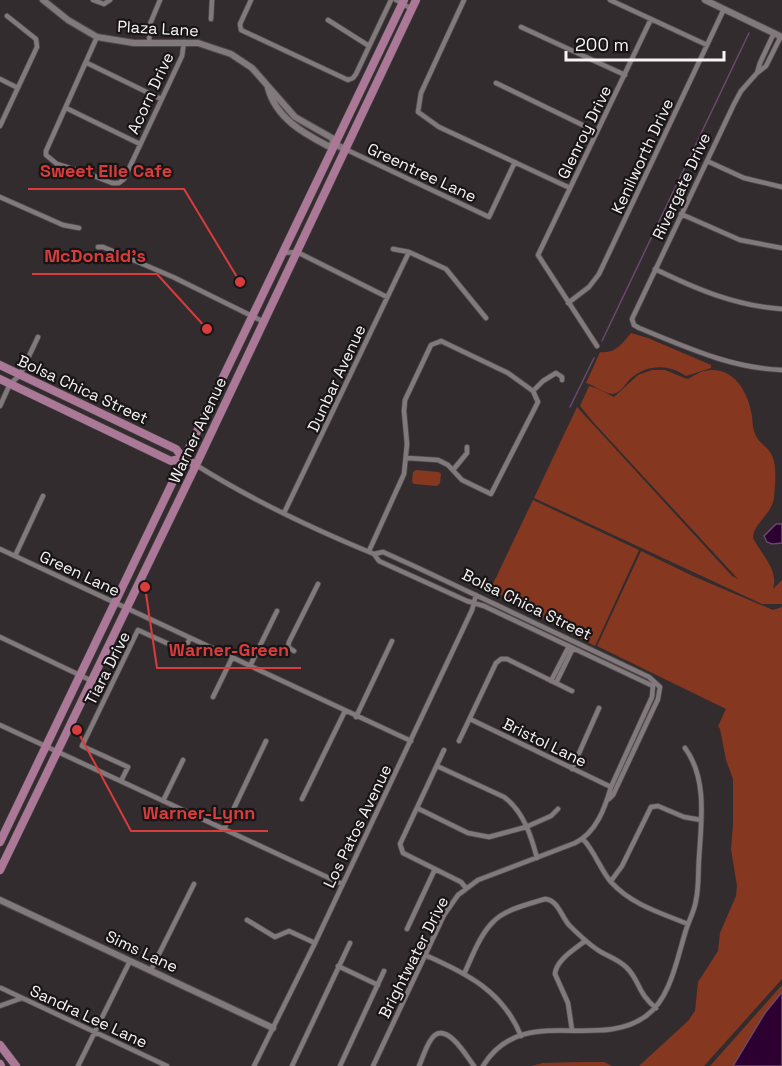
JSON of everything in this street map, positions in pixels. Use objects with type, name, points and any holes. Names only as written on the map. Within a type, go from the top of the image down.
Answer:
[{"type":"main road","name":"Warner Avenue","points":[[0,870],[196,465],[416,0]]},
{"type":"main road","name":"Warner Avenue","points":[[0,842],[253,316],[401,1]]},
{"type":"main road","name":"Bolsa Chica Street","points":[[0,365],[176,449],[183,458],[196,465]]},
{"type":"main road","name":"Bolsa Chica Street","points":[[0,380],[171,461],[183,458]]},
{"type":"main road","points":[[78,416],[83,404]]},
{"type":"main road","points":[[0,1045],[16,1066]]},
{"type":"street","name":"Plaza Lane","points":[[43,0],[68,20],[97,37],[149,44],[184,42],[205,44],[231,54],[252,68],[295,117],[332,138],[334,144],[345,149]]},
{"type":"street","points":[[93,0],[104,4],[109,1]]},
{"type":"street","points":[[149,44],[150,24],[160,0]]},
{"type":"street","points":[[211,19],[212,0]]},
{"type":"street","points":[[251,0],[240,27],[241,30],[348,80],[356,74],[391,0]]},
{"type":"street","points":[[464,0],[421,93],[418,111],[439,127],[570,188]]},
{"type":"street","points":[[610,0],[707,45]]},
{"type":"street","points":[[705,0],[779,35]]},
{"type":"street","points":[[401,1],[412,9]]},
{"type":"street","name":"Kenilworth Drive","points":[[568,303],[589,287],[599,274],[724,9]]},
{"type":"street","points":[[0,126],[37,47],[36,39],[7,16]]},
{"type":"street","points":[[328,20],[369,46]]},
{"type":"street","name":"Glenroy Drive","points":[[568,303],[538,255],[651,20]]},
{"type":"street","points":[[521,27],[625,75]]},
{"type":"street","name":"Rivergate Drive","points":[[779,35],[760,63],[757,73],[738,95],[633,313],[632,322],[639,328],[701,354],[732,363],[782,370]]},
{"type":"street","points":[[97,37],[66,108],[140,144]]},
{"type":"street","name":"Acorn Drive","points":[[66,108],[47,146],[46,155],[57,164],[112,183],[119,183],[124,179],[182,56],[184,42]]},
{"type":"street","points":[[87,63],[161,99]]},
{"type":"street","points":[[0,79],[18,88]]},
{"type":"street","points":[[496,83],[597,132]]},
{"type":"street","name":"Greentree Lane","points":[[345,149],[489,217],[515,162]]},
{"type":"street","points":[[707,161],[744,178],[782,187]]},
{"type":"street","points":[[0,197],[63,225],[79,228]]},
{"type":"street","points":[[681,214],[740,240],[782,248]]},
{"type":"street","points":[[98,248],[103,247],[138,261],[264,322]]},
{"type":"street","points":[[393,249],[409,252],[446,269],[486,318]]},
{"type":"street","points":[[283,253],[297,252],[387,297]]},
{"type":"street","name":"Dunbar Avenue","points":[[284,513],[409,252]]},
{"type":"street","points":[[655,269],[710,294],[729,300],[782,309]]},
{"type":"street","points":[[568,303],[597,346]]},
{"type":"street","points":[[1,402],[10,384],[20,375],[38,337]]},
{"type":"street","points":[[371,552],[404,474],[406,396],[429,348],[434,343],[441,341],[508,373],[533,391],[538,402],[491,494],[462,480],[448,465],[438,460],[406,458]]},
{"type":"street","points":[[533,391],[556,373],[562,377],[562,380]]},
{"type":"street","points":[[453,470],[466,453],[467,447]]},
{"type":"street","name":"Bolsa Chica Street","points":[[196,465],[223,482],[284,513],[371,552],[383,552],[476,595],[650,684],[653,691],[652,697],[611,787]]},
{"type":"street","points":[[15,556],[43,496]]},
{"type":"street","name":"Green Lane","points":[[0,549],[411,741]]},
{"type":"street","name":"Bolsa Chica Street","points":[[371,552],[379,561],[649,677],[658,683],[660,693],[613,795],[607,800]]},
{"type":"street","points":[[294,651],[288,647],[318,584]]},
{"type":"street","name":"Los Patos Avenue","points":[[254,1066],[315,944],[411,741],[475,603],[476,595]]},
{"type":"street","points":[[250,666],[277,611]]},
{"type":"street","name":"Tiara Drive","points":[[121,781],[128,767],[82,746],[92,725],[138,630],[184,651],[190,638]]},
{"type":"street","points":[[0,637],[92,681]]},
{"type":"street","points":[[356,717],[392,641]]},
{"type":"street","points":[[553,682],[572,644]]},
{"type":"street","points":[[213,697],[232,657]]},
{"type":"street","points":[[459,741],[496,663],[501,659],[507,659],[572,691]]},
{"type":"street","points":[[572,769],[599,708]]},
{"type":"street","points":[[302,799],[345,711]]},
{"type":"street","name":"Bristol Lane","points":[[470,719],[611,787]]},
{"type":"street","points":[[0,725],[342,884]]},
{"type":"street","points":[[224,829],[266,741]]},
{"type":"street","points":[[483,1066],[504,1043],[521,1036],[538,1031],[623,1027],[639,1021],[656,1008],[669,983],[697,899],[701,790],[694,762],[685,748]]},
{"type":"street","points":[[444,750],[400,844],[400,849],[403,853],[461,882],[466,888]]},
{"type":"street","points":[[163,801],[183,760]]},
{"type":"street","points":[[436,766],[504,797],[520,812],[537,858]]},
{"type":"street","points":[[611,787],[596,824],[583,839],[610,881],[629,898],[688,924]]},
{"type":"street","points":[[610,881],[622,866],[651,807],[658,806],[684,818],[701,820]]},
{"type":"street","points":[[417,808],[478,837],[500,835],[526,827],[551,816],[558,809]]},
{"type":"street","name":"Brightwater Drive","points":[[373,1066],[451,903],[478,880],[583,839]]},
{"type":"street","points":[[407,929],[435,869]]},
{"type":"street","points":[[151,970],[194,884]]},
{"type":"street","name":"Sims Lane","points":[[0,900],[273,1028]]},
{"type":"street","points":[[464,974],[483,936],[494,921],[508,912],[541,900],[552,900],[566,922],[585,941],[626,966],[643,997],[656,1008]]},
{"type":"street","points":[[247,920],[275,937],[290,931],[315,944]]},
{"type":"street","points":[[572,1030],[568,1003],[555,970],[585,941]]},
{"type":"street","points":[[292,1066],[350,943]]},
{"type":"street","points":[[425,955],[479,982],[496,997],[521,1036]]},
{"type":"street","points":[[78,1066],[130,961]]},
{"type":"street","points":[[338,966],[378,985]]},
{"type":"street","points":[[340,1066],[384,971]]},
{"type":"street","name":"Sandra Lee Lane","points":[[1,987],[166,1066]]},
{"type":"street","points":[[0,1006],[22,998]]},
{"type":"street","points":[[419,1066],[432,1038],[438,1033],[455,1040],[474,1066]]},
{"type":"shaded area","points":[[631,333],[711,365],[711,368],[686,376],[672,369],[651,368],[630,379],[615,394],[606,393],[586,383],[600,352],[614,350]]},
{"type":"shaded area","points":[[652,370],[665,370],[687,379],[704,371],[722,371],[736,380],[745,394],[749,402],[755,434],[773,457],[775,468],[774,498],[769,510],[756,528],[753,538],[774,575],[773,589],[782,580],[782,604],[762,604],[534,498],[577,407],[732,576],[738,579],[580,406],[589,386],[614,397],[638,375]]},
{"type":"shaded area","points":[[416,470],[439,472],[441,474],[440,483],[437,486],[414,484],[412,482],[413,472]]},
{"type":"shaded area","points":[[533,500],[639,550],[595,646],[490,590]]},
{"type":"shaded area","points":[[776,524],[782,524],[782,543],[772,544],[767,542],[764,536]]},
{"type":"shaded area","points":[[641,551],[773,610],[782,607],[782,979],[704,1066],[639,1066],[688,1021],[695,1011],[698,982],[718,951],[720,933],[736,896],[737,886],[731,849],[733,779],[718,726],[726,709],[597,646]]},
{"type":"shaded area","points":[[782,985],[782,1066],[710,1066]]},
{"type":"shaded area","points":[[782,992],[782,1066],[733,1066],[765,1013]]},
{"type":"shaded area","points":[[604,1062],[612,1066],[531,1066],[543,1063]]},
{"type":"waterway","points":[[602,341],[749,33]]},
{"type":"waterway","points":[[570,407],[594,358]]},
{"type":"place","name":"Sweet Elle Cafe","points":[[240,282]]},
{"type":"place","name":"McDonald's","points":[[207,329]]},
{"type":"place","name":"Warner-Green","points":[[145,587]]},
{"type":"place","name":"Warner-Lynn","points":[[77,730]]}]
